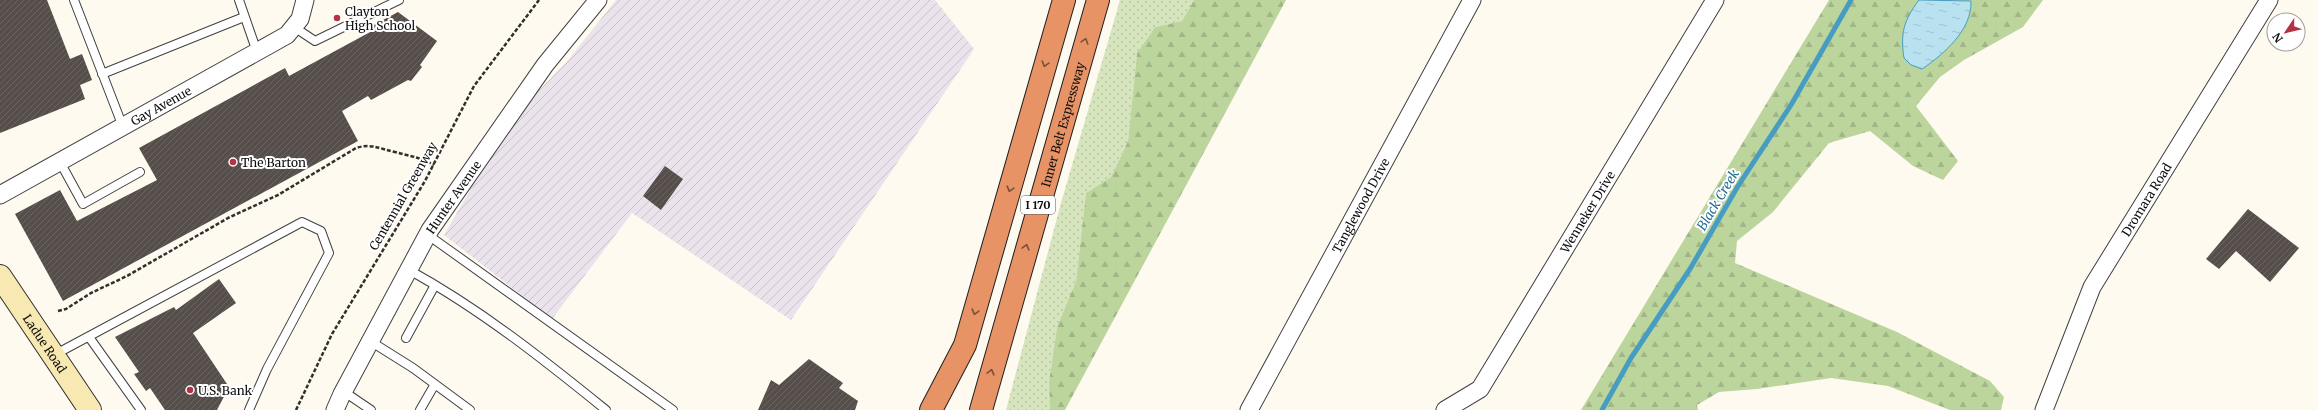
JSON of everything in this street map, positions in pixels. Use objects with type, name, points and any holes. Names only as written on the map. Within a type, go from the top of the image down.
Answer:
[{"type":"highway","name":"I 170","points":[[947,410],[1064,0]]},
{"type":"highway","name":"Inner Belt Expressway","points":[[980,410],[1098,0]]},
{"type":"highway","points":[[931,410],[965,345]]},
{"type":"main road","name":"Ladue Road","points":[[0,276],[90,410]]},
{"type":"street","name":"Gay Avenue","points":[[0,195],[287,35],[300,19],[305,0]]},
{"type":"street","name":"Hunter Avenue","points":[[335,410],[343,391],[428,235],[545,64],[598,0]]},
{"type":"street","name":"Tanglewood Drive","points":[[1249,410],[1472,0]]},
{"type":"street","name":"Wenneker Drive","points":[[1445,410],[1480,389],[1715,0]]},
{"type":"street","name":"Dromara Road","points":[[2044,410],[2092,287],[2269,0]]},
{"type":"lane","points":[[74,0],[123,127]]},
{"type":"lane","points":[[238,0],[257,52]]},
{"type":"lane","points":[[294,26],[315,41],[399,0]]},
{"type":"lane","points":[[102,74],[244,17]]},
{"type":"lane","points":[[60,162],[83,204],[140,172]]},
{"type":"lane","points":[[53,356],[302,222],[321,231],[329,253],[267,369],[249,410]]},
{"type":"lane","points":[[428,235],[673,410]]},
{"type":"lane","points":[[409,270],[435,285],[533,351],[606,410]]},
{"type":"lane","points":[[406,338],[435,285]]},
{"type":"lane","points":[[89,337],[141,410]]},
{"type":"lane","points":[[370,341],[435,384],[470,410]]},
{"type":"lane","points":[[420,410],[435,384]]},
{"type":"lane","points":[[343,391],[371,410]]},
{"type":"path","name":"Centennial Greenway","points":[[296,410],[332,334],[434,165],[474,86],[539,0]]},
{"type":"path","points":[[58,311],[66,309],[91,293],[127,276],[228,218],[278,195],[356,148],[372,145],[417,156],[434,165]]},
{"type":"shaded area","points":[[616,0],[935,0],[974,49],[791,320],[632,213],[552,319],[444,235],[473,185],[529,101],[569,59]]},
{"type":"green space","points":[[1120,0],[1194,0],[1182,21],[1155,27],[1137,53],[1128,141],[1111,177],[1086,193],[1076,281],[1057,327],[1049,382],[1050,410],[1006,410],[1061,203]]},
{"type":"green space","points":[[1194,0],[1286,0],[1065,410],[1050,410],[1049,382],[1057,327],[1076,281],[1086,193],[1111,177],[1128,141],[1137,53],[1155,27],[1182,21]]},
{"type":"green space","points":[[1829,0],[2043,0],[2023,27],[1964,60],[1940,77],[1916,106],[1958,161],[1943,180],[1913,166],[1870,131],[1829,143],[1773,212],[1737,241],[1735,263],[1897,332],[1990,381],[2004,397],[2001,410],[1950,410],[1888,386],[1831,378],[1757,389],[1719,392],[1697,405],[1698,410],[1581,410]]},
{"type":"water","points":[[1919,0],[1971,1],[1967,22],[1962,31],[1947,49],[1922,69],[1911,65],[1904,58],[1903,49],[1904,27]]},
{"type":"building","points":[[0,0],[47,0],[70,59],[82,54],[92,80],[80,85],[85,99],[0,133]]},
{"type":"building","name":"The Barton","points":[[398,12],[437,41],[420,65],[422,67],[411,81],[408,80],[371,100],[368,96],[342,111],[358,141],[63,301],[15,214],[60,190],[77,221],[157,180],[139,148],[285,68],[289,76],[372,31],[370,27]]},
{"type":"building","points":[[665,166],[683,179],[661,210],[643,196]]},
{"type":"building","points":[[2248,209],[2299,248],[2270,282],[2236,251],[2219,269],[2206,259]]},
{"type":"building","points":[[219,279],[236,303],[193,333],[229,387],[217,410],[165,410],[150,388],[146,391],[134,374],[139,372],[115,337],[174,307],[176,310]]},
{"type":"building","points":[[809,359],[843,383],[839,388],[858,401],[855,410],[758,410],[771,380],[779,385]]},
{"type":"waterway","name":"Black Creek","points":[[1602,410],[1631,358],[1690,269],[1738,186],[1791,105],[1851,0]]},
{"type":"place","name":"Clayton High School","points":[[337,18]]},
{"type":"place","name":"The Barton","points":[[233,162]]},
{"type":"place","name":"U.S. Bank","points":[[190,390]]}]
